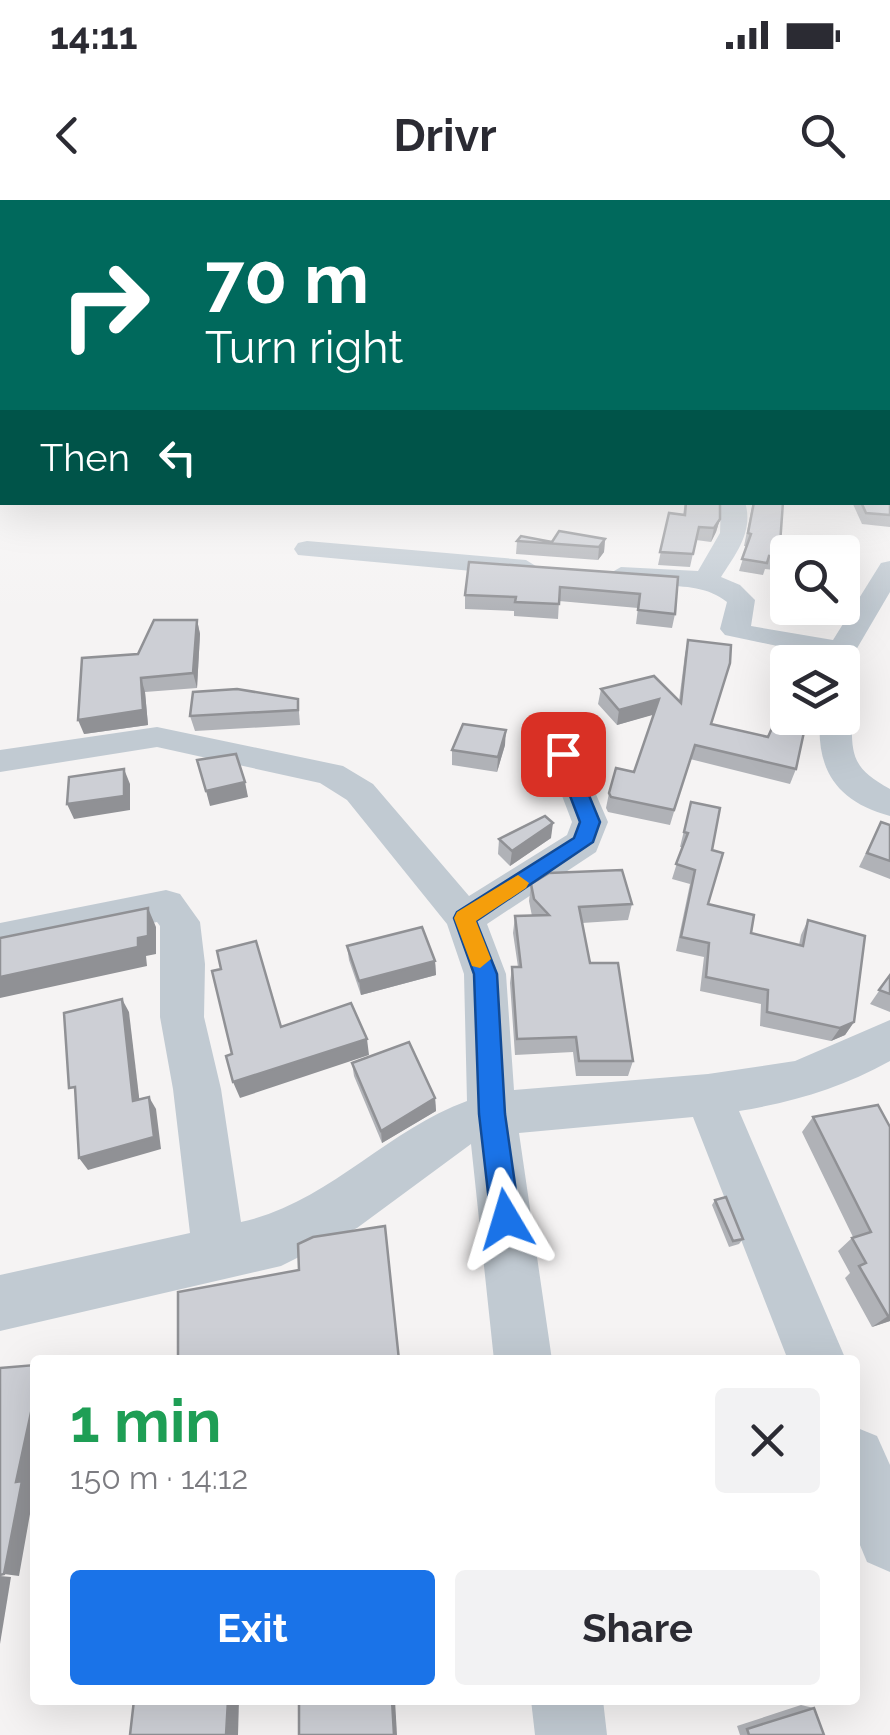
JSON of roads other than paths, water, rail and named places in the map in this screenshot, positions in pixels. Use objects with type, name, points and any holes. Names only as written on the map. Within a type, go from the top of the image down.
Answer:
[{"type":"street","points":[[706,581],[731,537],[738,512],[734,505]]},
{"type":"street","points":[[307,549],[550,570]]},
{"type":"street","points":[[846,645],[890,569]]},
{"type":"street","points":[[586,572],[706,581],[732,589],[742,600],[735,629],[792,645]]},
{"type":"street","points":[[834,735],[833,752],[850,783],[890,804]]},
{"type":"street","points":[[0,761],[158,737],[331,774],[360,792],[464,918],[485,974],[492,1114],[523,1355]]},
{"type":"street","points":[[464,918],[583,842],[590,822],[563,754]]},
{"type":"street","points":[[0,939],[166,905],[180,922],[184,964],[182,1017],[197,1089],[216,1233],[210,1256]]},
{"type":"street","points":[[0,1303],[282,1240],[340,1210],[452,1128],[492,1114],[708,1096],[809,1076],[837,1067],[890,1039]]},
{"type":"street","points":[[708,1096],[815,1355]]},
{"type":"street","points":[[860,1470],[890,1539]]},
{"type":"street","points":[[568,1705],[571,1735]]}]
